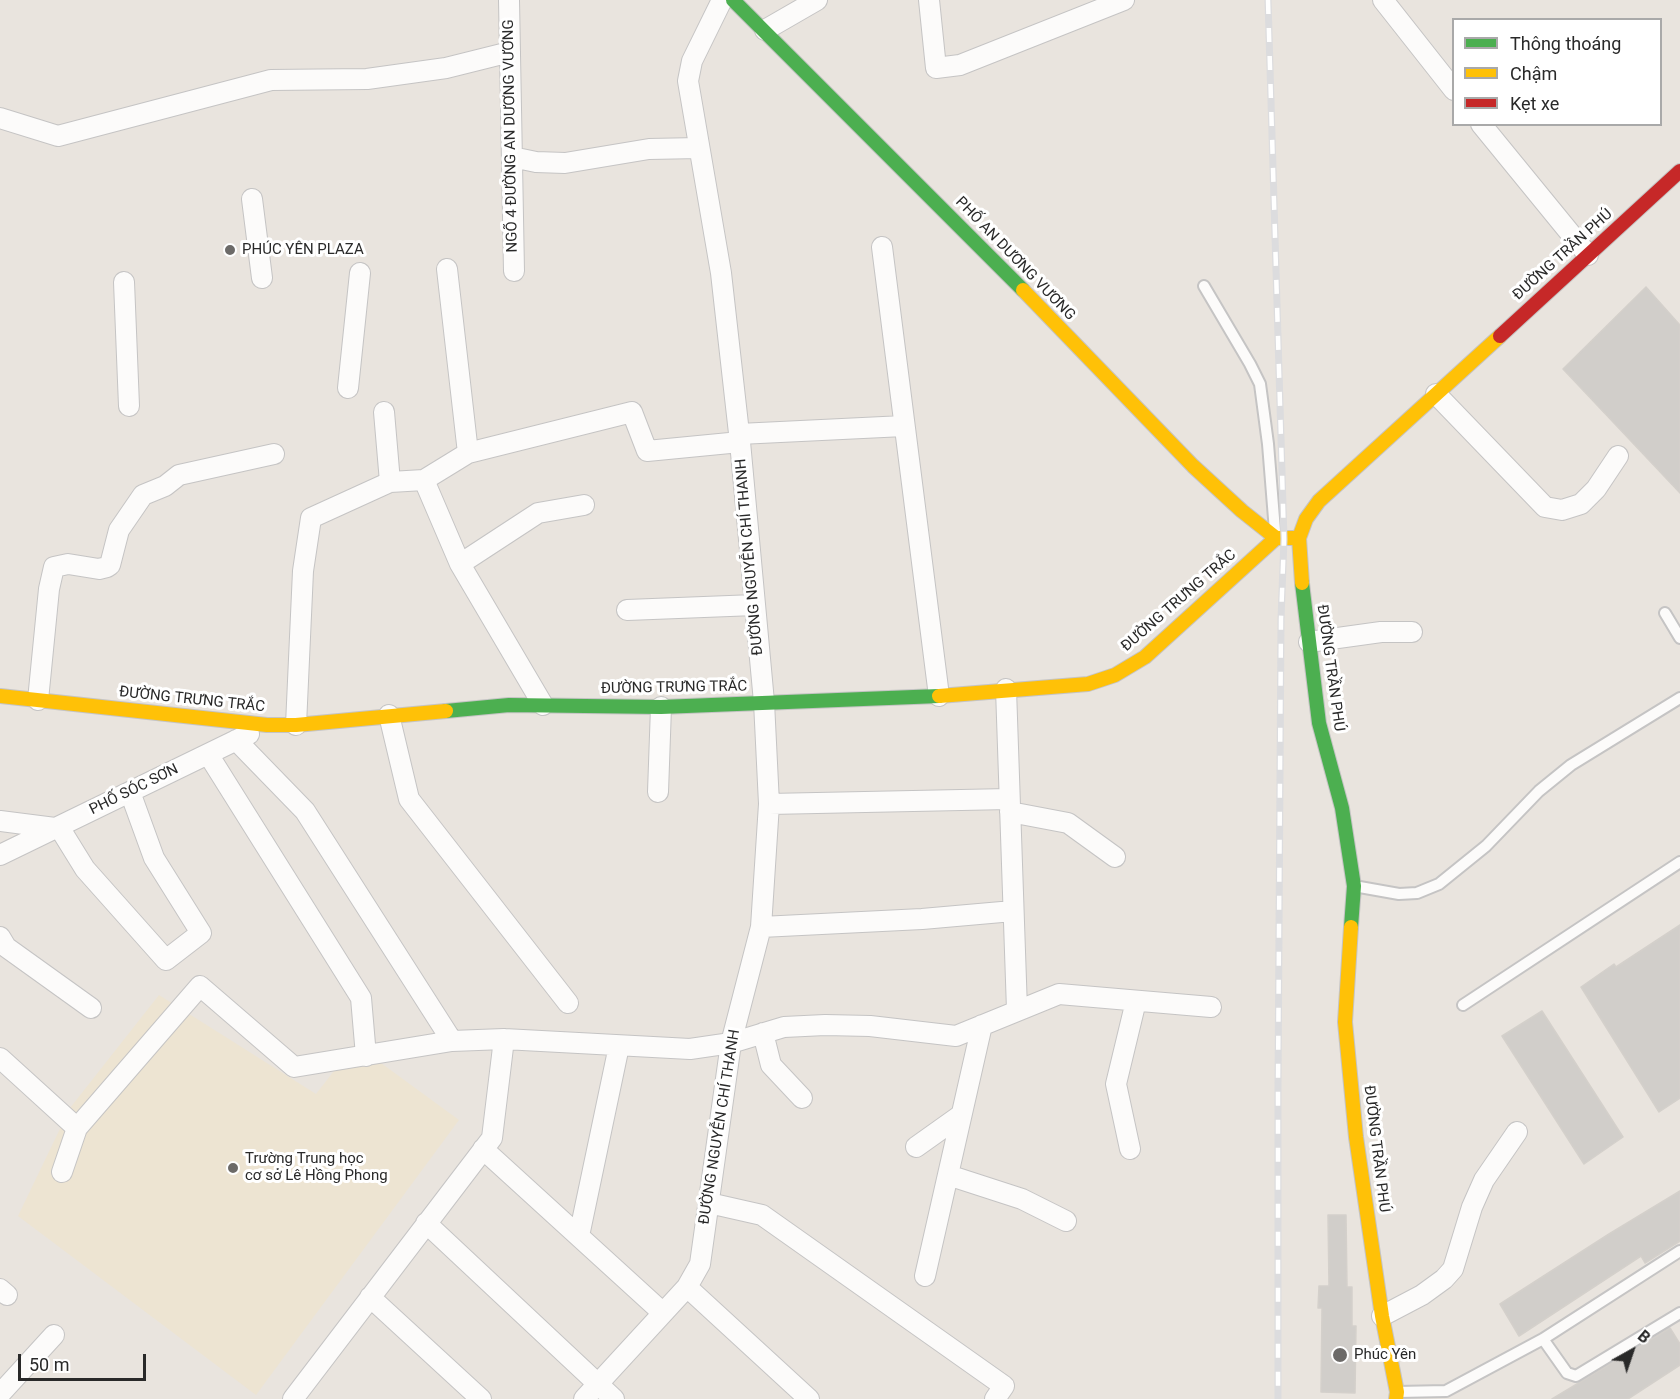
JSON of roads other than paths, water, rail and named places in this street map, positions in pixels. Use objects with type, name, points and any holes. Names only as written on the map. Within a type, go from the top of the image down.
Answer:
[{"type":"street","name":"NGÕ 4 ĐƯỜNG AN DƯƠNG VƯƠNG","points":[[509,0],[514,271]]},
{"type":"street","name":"ĐƯỜNG NGUYỄN CHÍ THANH","points":[[584,1399],[687,1287],[700,1264],[731,1042],[761,927],[769,804],[764,702],[739,438],[720,273],[688,81],[692,61],[722,0]]},
{"type":"street","name":"PHỐ AN DƯƠNG VƯƠNG","points":[[733,0],[962,227],[1193,466],[1242,511],[1276,538]]},
{"type":"street","points":[[765,30],[817,0]]},
{"type":"street","points":[[929,0],[936,68],[960,65],[1124,0]]},
{"type":"street","points":[[1383,0],[1452,87]]},
{"type":"street","points":[[0,118],[58,136],[271,80],[368,79],[446,68],[510,52]]},
{"type":"street","points":[[1483,126],[1588,255]]},
{"type":"street","points":[[512,158],[565,163],[650,149],[699,148]]},
{"type":"street","name":"ĐƯỜNG TRẦN PHÚ","points":[[1396,1396],[1356,1137],[1345,1022],[1354,886],[1342,808],[1319,723],[1300,567],[1299,538],[1306,519],[1319,501],[1680,171]]},
{"type":"street","points":[[252,199],[262,278]]},
{"type":"street","points":[[882,247],[939,696]]},
{"type":"street","points":[[447,269],[468,453]]},
{"type":"street","points":[[348,388],[360,273]]},
{"type":"street","points":[[124,282],[129,406]]},
{"type":"street","points":[[1436,394],[1545,507],[1562,510],[1581,504],[1596,489],[1618,456]]},
{"type":"street","points":[[384,412],[390,482]]},
{"type":"street","points":[[296,724],[303,571],[311,519],[390,482],[424,480],[468,453],[632,412],[647,451],[739,438],[904,426]]},
{"type":"street","points":[[38,700],[49,590],[54,567],[68,564],[99,569],[110,565],[119,530],[143,495],[165,486],[179,475],[274,454]]},
{"type":"street","points":[[424,480],[460,564],[543,705]]},
{"type":"street","points":[[460,564],[538,513],[584,505]]},
{"type":"street","points":[[1276,538],[1299,538]]},
{"type":"street","name":"ĐƯỜNG TRƯNG TRẮC","points":[[0,696],[267,725],[508,705],[661,707],[939,696],[1088,684],[1115,675],[1144,657],[1276,538]]},
{"type":"street","points":[[627,610],[755,604]]},
{"type":"street","points":[[1309,642],[1381,632],[1412,632]]},
{"type":"street","points":[[1006,689],[1017,1010]]},
{"type":"street","points":[[658,792],[661,707]]},
{"type":"street","points":[[389,715],[409,799],[568,1002]]},
{"type":"street","name":"PHỐ SÓC SƠN","points":[[0,855],[267,725]]},
{"type":"street","points":[[236,740],[305,811],[452,1041]]},
{"type":"street","points":[[208,754],[361,998],[366,1056]]},
{"type":"street","points":[[0,821],[57,828],[85,869],[166,960],[201,933],[154,858],[130,792]]},
{"type":"street","points":[[769,804],[1009,805],[1068,823],[1115,857]]},
{"type":"street","points":[[761,927],[922,919],[1013,911]]},
{"type":"street","points":[[0,937],[6,947],[91,1008]]},
{"type":"street","points":[[62,1172],[77,1128],[200,986],[294,1067],[452,1041],[504,1039],[690,1049],[731,1042],[783,1027],[825,1025],[870,1026],[956,1036],[1059,994],[1211,1007]]},
{"type":"street","points":[[1130,1149],[1116,1084],[1136,1001]]},
{"type":"street","points":[[925,1276],[982,1025]]},
{"type":"street","points":[[763,1033],[771,1065],[802,1098]]},
{"type":"street","points":[[293,1399],[492,1138],[504,1039]]},
{"type":"street","points":[[579,1236],[619,1046]]},
{"type":"street","points":[[0,1058],[77,1128]]},
{"type":"street","points":[[916,1147],[962,1115]]},
{"type":"street","points":[[1382,1317],[1422,1295],[1444,1279],[1453,1269],[1472,1207],[1484,1180],[1517,1132]]},
{"type":"street","points":[[483,1149],[663,1313]]},
{"type":"street","points":[[948,1175],[1022,1199],[1066,1221]]},
{"type":"street","points":[[709,1203],[762,1215],[1004,1386],[995,1399]]},
{"type":"street","points":[[426,1223],[614,1399]]},
{"type":"street","points":[[687,1287],[809,1399]]},
{"type":"street","points":[[370,1297],[482,1399]]},
{"type":"street","points":[[0,1394],[54,1335]]},
{"type":"lane","points":[[1204,286],[1260,384],[1276,538]]},
{"type":"lane","points":[[1665,613],[1680,638]]},
{"type":"lane","points":[[1354,886],[1399,894],[1417,893],[1439,884],[1486,846],[1539,791],[1571,765],[1680,698]]},
{"type":"lane","points":[[1463,1005],[1680,862]]},
{"type":"lane","points":[[1396,1396],[1446,1391],[1543,1338],[1680,1251]]},
{"type":"lane","points":[[1543,1338],[1567,1373],[1576,1376],[1680,1313]]},
{"type":"railway","points":[[1268,0],[1284,539],[1281,619],[1278,1399]]},
{"type":"place","name":"PHÚC YÊN PLAZA","points":[[230,250]]},
{"type":"place","name":"Trường Trung học cơ sở Lê Hồng Phong","points":[[233,1168]]},
{"type":"place","name":"Phúc Yên","points":[[1340,1355]]}]
